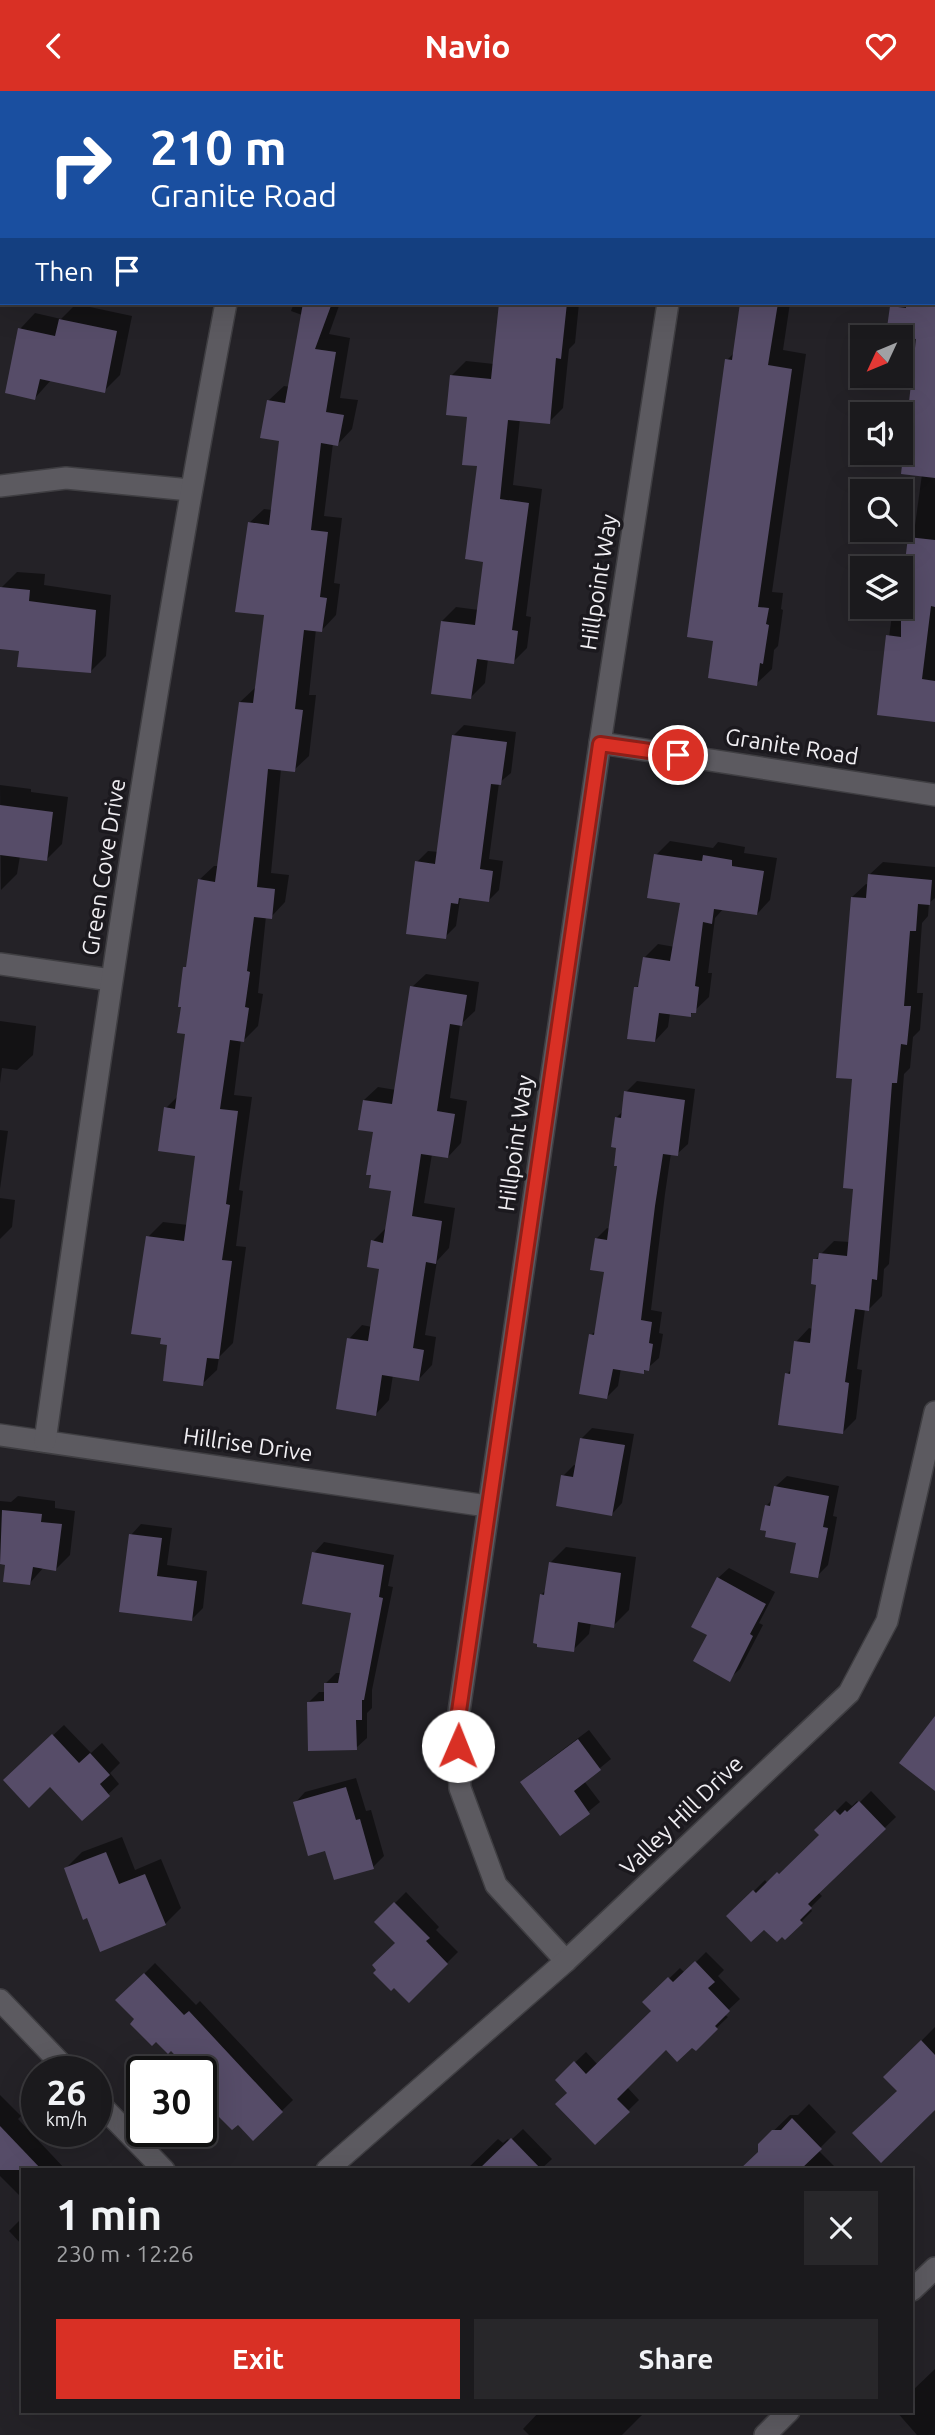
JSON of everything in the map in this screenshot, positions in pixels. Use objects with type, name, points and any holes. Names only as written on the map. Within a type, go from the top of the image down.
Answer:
[{"type":"street","name":"Green Cove Drive","points":[[45,1441],[111,980],[190,489],[226,305]]},
{"type":"street","name":"Hillpoint Way","points":[[566,1961],[496,1885],[460,1788],[457,1725],[667,305]]},
{"type":"street","points":[[0,486],[66,478],[190,489]]},
{"type":"street","name":"Granite Road","points":[[600,744],[935,795]]},
{"type":"street","points":[[0,964],[111,980]]},
{"type":"street","name":"Valley Hill Drive","points":[[329,2168],[566,1961],[849,1693],[887,1621],[935,1412]]},
{"type":"street","name":"Hillrise Drive","points":[[0,1435],[488,1506]]},
{"type":"street","points":[[0,2000],[54,2056]]},
{"type":"street","points":[[112,2116],[162,2168]]},
{"type":"street","points":[[913,2289],[935,2267]]},
{"type":"street","points":[[765,2435],[787,2413]]},
{"type":"building","points":[[303,305],[331,305],[315,349],[336,352],[326,412],[344,415],[338,446],[321,443],[311,530],[328,532],[320,597],[327,598],[322,632],[304,630],[295,709],[303,710],[295,772],[268,769],[257,887],[275,889],[272,919],[254,917],[247,971],[250,972],[245,1007],[249,1008],[244,1042],[230,1040],[220,1109],[238,1111],[222,1260],[232,1261],[219,1359],[207,1358],[203,1386],[163,1381],[167,1345],[160,1344],[161,1338],[131,1334],[146,1236],[184,1241],[195,1156],[158,1151],[164,1107],[175,1109],[185,1034],[177,1033],[181,1007],[178,1007],[198,879],[215,882],[239,702],[253,703],[264,615],[235,612],[248,522],[269,525],[279,441],[260,438],[267,400],[285,403]]},
{"type":"building","points":[[499,305],[567,305],[561,359],[556,358],[550,424],[508,420],[500,499],[529,503],[512,630],[518,631],[514,664],[477,659],[471,699],[431,694],[441,621],[475,625],[483,562],[465,559],[477,466],[462,465],[467,417],[446,415],[450,375],[491,379]]},
{"type":"building","points":[[740,305],[778,305],[768,365],[792,369],[758,607],[769,608],[766,624],[769,625],[757,686],[708,678],[713,641],[687,637],[725,359],[732,360]]},
{"type":"building","points":[[906,305],[935,305],[935,478],[901,474],[902,465],[913,465],[913,402],[909,402],[910,389],[914,389],[916,339],[914,325],[887,325],[890,306],[906,308]]},
{"type":"building","points":[[59,319],[117,331],[105,393],[40,379],[35,400],[5,393],[18,328],[55,336]]},
{"type":"building","points":[[913,538],[935,540],[935,607],[931,606],[922,679],[935,681],[935,722],[877,715],[886,635],[901,637],[901,619],[913,619],[913,556],[906,556],[907,542],[913,542]]},
{"type":"building","points":[[0,587],[30,590],[29,601],[96,610],[91,673],[17,667],[19,651],[0,649]]},
{"type":"building","points":[[452,735],[507,742],[501,785],[491,784],[480,869],[493,871],[489,902],[459,898],[458,904],[451,903],[446,939],[406,934],[415,861],[435,864]]},
{"type":"building","points":[[0,805],[53,812],[47,861],[0,855]]},
{"type":"building","points":[[654,854],[702,861],[703,855],[732,860],[732,866],[764,871],[757,915],[714,909],[712,924],[703,922],[695,986],[699,987],[696,1013],[691,1013],[691,1017],[659,1013],[655,1042],[627,1039],[634,987],[638,987],[643,957],[670,961],[680,903],[647,898]]},
{"type":"building","points":[[868,874],[932,880],[930,905],[918,904],[916,931],[910,931],[904,1006],[911,1006],[907,1045],[901,1044],[897,1083],[892,1083],[877,1280],[872,1279],[869,1311],[855,1309],[845,1382],[849,1383],[843,1434],[778,1425],[785,1373],[790,1374],[794,1341],[810,1343],[816,1285],[811,1284],[813,1259],[818,1259],[819,1253],[847,1256],[853,1189],[843,1188],[852,1079],[836,1078],[851,897],[866,898]]},
{"type":"building","points":[[410,986],[467,995],[462,1026],[450,1024],[437,1111],[455,1114],[448,1158],[421,1154],[412,1216],[442,1221],[436,1264],[426,1262],[413,1348],[424,1350],[419,1381],[382,1375],[376,1416],[336,1409],[347,1338],[368,1341],[379,1269],[367,1267],[371,1240],[383,1243],[391,1191],[369,1188],[371,1175],[366,1175],[373,1132],[358,1130],[363,1100],[392,1104]]},
{"type":"building","points":[[624,1091],[685,1100],[678,1156],[663,1154],[655,1206],[641,1320],[652,1322],[649,1343],[653,1344],[649,1371],[644,1370],[644,1374],[613,1369],[607,1399],[579,1394],[589,1334],[594,1335],[604,1272],[590,1270],[595,1238],[607,1240],[617,1166],[614,1166],[616,1148],[611,1147],[615,1117],[621,1118]]},
{"type":"building","points":[[580,1438],[625,1445],[612,1516],[556,1506],[561,1475],[573,1477]]},
{"type":"building","points":[[774,1486],[829,1496],[823,1527],[828,1528],[818,1578],[790,1573],[796,1543],[765,1537],[766,1531],[760,1530],[765,1505],[770,1506]]},
{"type":"building","points":[[2,1510],[42,1514],[41,1522],[62,1524],[56,1571],[33,1567],[30,1585],[3,1582],[5,1565],[0,1564]]},
{"type":"building","points":[[129,1534],[162,1538],[157,1576],[197,1581],[192,1621],[119,1612]]},
{"type":"building","points":[[312,1552],[384,1565],[379,1597],[383,1598],[362,1700],[362,1720],[356,1720],[357,1750],[308,1751],[307,1702],[324,1701],[324,1683],[338,1683],[351,1613],[302,1604]]},
{"type":"building","points":[[549,1562],[621,1573],[614,1628],[578,1622],[574,1652],[537,1647],[537,1644],[533,1643],[540,1594],[544,1595]]},
{"type":"building","points":[[717,1577],[766,1604],[730,1682],[693,1661],[707,1635],[691,1627]]},
{"type":"building","points":[[935,1716],[935,1791],[899,1763]]},
{"type":"building","points":[[52,1734],[79,1763],[90,1753],[110,1775],[100,1784],[110,1796],[82,1821],[50,1787],[29,1808],[3,1780]]},
{"type":"building","points":[[578,1739],[601,1770],[574,1791],[590,1814],[560,1836],[520,1782]]},
{"type":"building","points":[[346,1787],[356,1820],[360,1819],[374,1869],[334,1880],[325,1851],[308,1856],[293,1802]]},
{"type":"building","points":[[859,1801],[886,1829],[808,1904],[812,1908],[800,1920],[803,1923],[785,1940],[782,1937],[777,1942],[764,1930],[751,1942],[726,1916],[753,1890],[756,1893],[777,1872],[779,1874],[819,1835],[814,1830],[835,1810],[840,1815]]},
{"type":"building","points":[[106,1852],[119,1884],[145,1874],[166,1925],[100,1952],[87,1918],[83,1920],[64,1868]]},
{"type":"building","points":[[394,1902],[430,1938],[426,1941],[448,1964],[409,2003],[394,1988],[391,1991],[373,1973],[376,1970],[372,1965],[395,1943],[374,1922]]},
{"type":"building","points":[[695,1961],[715,1982],[708,1988],[730,2011],[715,2026],[718,2029],[696,2051],[692,2048],[677,2062],[666,2050],[617,2099],[630,2112],[595,2145],[555,2104],[567,2093],[555,2080],[574,2061],[586,2074],[651,2011],[642,2002],[668,1977],[673,1982]]},
{"type":"building","points":[[144,1973],[184,2015],[189,2011],[283,2112],[253,2141],[238,2125],[232,2130],[217,2115],[217,2056],[176,2056],[171,2051],[168,2054],[156,2042],[152,2046],[130,2024],[134,2019],[115,2000]]},
{"type":"building","points":[[921,2040],[935,2055],[935,2110],[881,2163],[852,2133],[897,2091],[883,2077]]},
{"type":"building","points":[[792,2118],[822,2149],[802,2168],[741,2168],[758,2152],[758,2144],[772,2130],[781,2130]]},
{"type":"building","points":[[0,2126],[40,2168],[0,2170]]},
{"type":"building","points":[[511,2138],[540,2168],[480,2168]]},
{"type":"route","points":[[458,1746],[457,1725],[488,1506],[600,744],[678,755]]}]
